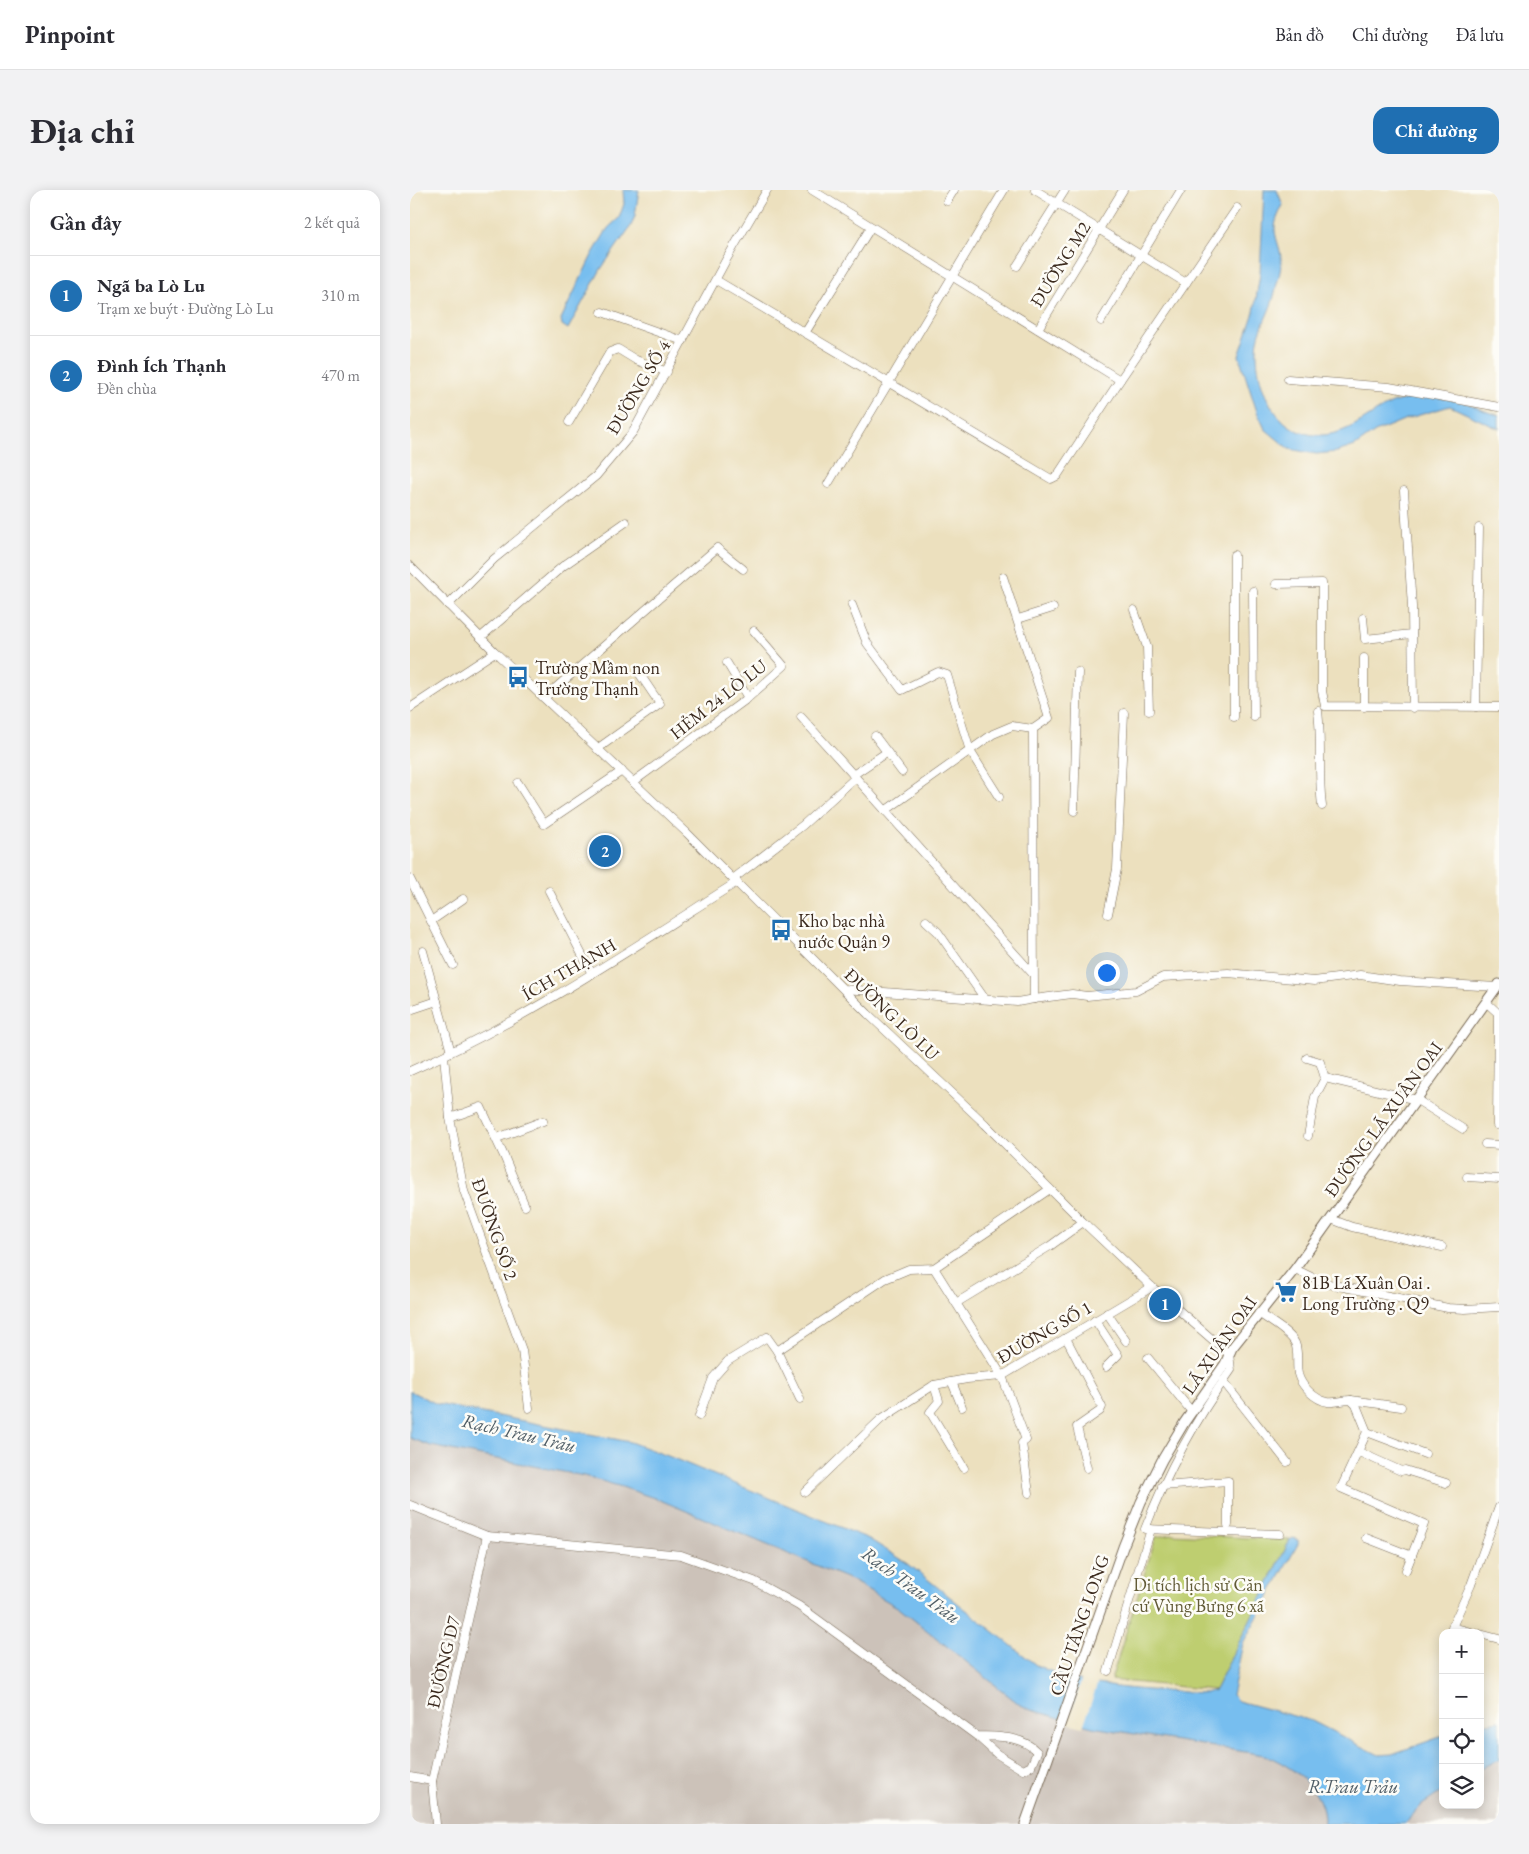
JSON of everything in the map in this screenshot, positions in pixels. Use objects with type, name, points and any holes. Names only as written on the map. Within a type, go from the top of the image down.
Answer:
[{"type":"main road","name":"ĐƯỜNG LÃ XUÂN OAI","points":[[1295,1269],[1498,986]]},
{"type":"main road","name":"LÃ XUÂN OAI","points":[[1173,1442],[1225,1364],[1229,1354],[1295,1269]]},
{"type":"main road","name":"CẦU TĂNG LONG","points":[[1025,1824],[1132,1524],[1152,1480],[1173,1442]]},
{"type":"street","name":"ĐƯỜNG SỐ 4","points":[[448,605],[494,559],[596,476],[633,432],[767,190]]},
{"type":"street","points":[[812,190],[1120,380]]},
{"type":"street","points":[[947,200],[954,190]]},
{"type":"street","points":[[828,484],[1004,190]]},
{"type":"street","points":[[1035,190],[1186,283]]},
{"type":"street","points":[[1017,266],[1065,190]]},
{"type":"street","name":"ĐƯỜNG M2","points":[[1038,329],[1123,190]]},
{"type":"street","points":[[1101,321],[1181,190]]},
{"type":"street","points":[[716,280],[1053,479],[1057,476],[1237,208]]},
{"type":"street","points":[[804,333],[871,226]]},
{"type":"street","points":[[602,312],[683,341]]},
{"type":"street","points":[[569,422],[610,352],[618,349],[636,360],[667,372]]},
{"type":"street","points":[[1288,379],[1389,387],[1499,407]]},
{"type":"street","points":[[1404,490],[1412,634],[1412,708]]},
{"type":"street","points":[[481,637],[563,566],[626,522]]},
{"type":"street","points":[[1476,707],[1479,528]]},
{"type":"street","points":[[544,698],[717,548],[743,569]]},
{"type":"street","points":[[1234,555],[1234,717]]},
{"type":"street","name":"ĐƯỜNG LÒ LU","points":[[410,566],[494,652],[622,771],[1083,1222],[1152,1287],[1229,1354]]},
{"type":"street","points":[[885,811],[993,734],[1012,726],[1033,730],[1049,718],[1003,577]]},
{"type":"street","points":[[1276,584],[1322,582],[1322,691],[1325,706],[1499,707]]},
{"type":"street","points":[[1253,592],[1254,717]]},
{"type":"street","points":[[852,604],[867,643],[902,690],[938,672],[947,675],[970,751],[999,797]]},
{"type":"street","points":[[1018,619],[1053,608]]},
{"type":"street","points":[[1134,610],[1148,652],[1149,711]]},
{"type":"street","points":[[1363,618],[1365,639],[1412,634]]},
{"type":"street","name":"HẺM 24 LÒ LU","points":[[632,782],[748,698],[784,666],[754,631]]},
{"type":"street","points":[[410,708],[494,652]]},
{"type":"street","points":[[1364,658],[1364,707]]},
{"type":"street","points":[[727,663],[748,698]]},
{"type":"street","points":[[1074,811],[1078,672]]},
{"type":"street","points":[[597,749],[660,704],[639,673]]},
{"type":"street","points":[[1318,711],[1322,806]]},
{"type":"street","points":[[1108,914],[1117,869],[1124,713]]},
{"type":"street","points":[[800,718],[1033,974]]},
{"type":"street","points":[[1033,730],[1034,999]]},
{"type":"street","points":[[875,736],[902,772]]},
{"type":"street","name":"ÍCH THẠNH","points":[[410,1071],[448,1054],[592,974],[735,881],[803,825],[854,777],[887,752]]},
{"type":"street","points":[[518,783],[544,824],[622,771]]},
{"type":"street","points":[[410,879],[453,965]]},
{"type":"street","points":[[549,891],[592,974]]},
{"type":"street","points":[[431,921],[463,899]]},
{"type":"street","points":[[926,921],[938,932],[986,999]]},
{"type":"street","name":"ĐƯỜNG SỐ 2","points":[[423,950],[437,1001],[448,1054],[450,1118],[464,1191],[522,1350],[529,1408]]},
{"type":"street","points":[[844,989],[1017,1002],[1072,994],[1087,996],[1136,991],[1163,977],[1228,973],[1314,981],[1360,975],[1400,981],[1498,986]]},
{"type":"street","points":[[410,1010],[437,1001]]},
{"type":"street","points":[[1486,1003],[1499,1014],[1498,1125]]},
{"type":"street","points":[[1306,1058],[1320,1062],[1325,1078],[1315,1097],[1308,1136]]},
{"type":"street","points":[[1325,1078],[1417,1100],[1463,1129]]},
{"type":"street","points":[[450,1118],[481,1107],[497,1138],[525,1206]]},
{"type":"street","points":[[497,1138],[543,1121]]},
{"type":"street","points":[[1485,1144],[1499,1145]]},
{"type":"street","points":[[1468,1178],[1499,1178]]},
{"type":"street","points":[[777,1351],[885,1279],[909,1269],[934,1268],[1050,1189]]},
{"type":"street","points":[[1331,1219],[1352,1227],[1442,1248]]},
{"type":"street","points":[[956,1304],[1050,1246],[1083,1222]]},
{"type":"street","points":[[934,1268],[1002,1376],[1026,1440],[1022,1443],[1029,1493]]},
{"type":"street","points":[[1295,1269],[1324,1283],[1448,1308],[1499,1307]]},
{"type":"street","name":"ĐƯỜNG SỐ 1","points":[[805,1492],[881,1419],[934,1385],[1002,1376],[1152,1287]]},
{"type":"street","points":[[1107,1312],[1126,1340]]},
{"type":"street","points":[[1259,1313],[1292,1338],[1296,1344],[1298,1375],[1311,1394],[1320,1400],[1328,1402],[1351,1400],[1401,1407]]},
{"type":"street","points":[[1095,1320],[1118,1355],[1106,1367]]},
{"type":"street","points":[[699,1416],[713,1378],[728,1361],[767,1337],[777,1351],[800,1399]]},
{"type":"street","points":[[1066,1338],[1102,1407],[1100,1411],[1076,1427],[1088,1468]]},
{"type":"street","points":[[1108,1670],[1162,1486],[1192,1429],[1231,1370],[1229,1354]]},
{"type":"street","points":[[1148,1358],[1192,1412]]},
{"type":"street","points":[[1223,1381],[1286,1462]]},
{"type":"street","points":[[952,1382],[962,1407]]},
{"type":"street","points":[[934,1385],[938,1401],[930,1412],[964,1468]]},
{"type":"street","points":[[1351,1400],[1356,1405],[1367,1432],[1341,1488],[1424,1524],[1406,1570]]},
{"type":"street","points":[[1367,1432],[1425,1454]]},
{"type":"street","points":[[1359,1452],[1401,1471],[1405,1470],[1446,1483]]},
{"type":"street","points":[[1162,1486],[1228,1481],[1228,1525]]},
{"type":"street","points":[[410,1505],[487,1536],[681,1555],[754,1581],[800,1606],[977,1736],[1013,1765],[1023,1770],[1031,1766],[1037,1752],[1029,1743],[1008,1738],[977,1736]]},
{"type":"street","points":[[1460,1629],[1452,1627],[1471,1585],[1499,1507]]},
{"type":"street","points":[[1148,1529],[1280,1534]]},
{"type":"street","name":"ĐƯỜNG D7","points":[[436,1824],[432,1781],[487,1536]]},
{"type":"street","points":[[1366,1538],[1412,1556]]},
{"type":"street","points":[[1484,1635],[1499,1639]]},
{"type":"street","points":[[410,1777],[432,1781]]},
{"type":"shaded area","points":[[410,1438],[431,1446],[584,1476],[622,1487],[660,1500],[851,1580],[899,1608],[1031,1710],[1092,1727],[1264,1755],[1422,1804],[1439,1793],[1439,1809],[1484,1809],[1484,1766],[1499,1760],[1499,1824],[410,1824]]},
{"type":"green space","name":"Di tích lịch sử Căn cứ Vùng Bưng 6 xã","points":[[1172,1534],[1290,1540],[1215,1690],[1111,1680],[1156,1537]]},
{"type":"water","points":[[623,190],[639,190],[635,216],[631,226],[601,269],[568,329],[562,325],[561,319],[592,255],[608,228],[619,218],[624,204]]},
{"type":"water","points":[[1264,190],[1277,190],[1283,205],[1275,226],[1281,255],[1280,271],[1273,299],[1259,335],[1257,350],[1262,386],[1269,403],[1279,417],[1292,427],[1307,434],[1324,435],[1353,426],[1395,402],[1415,398],[1440,398],[1464,402],[1499,415],[1499,429],[1450,406],[1406,419],[1375,432],[1355,446],[1337,452],[1316,454],[1289,449],[1265,429],[1257,412],[1239,356],[1254,312],[1260,274]]},
{"type":"water","name":"R.Trau Trảu","points":[[410,1391],[437,1404],[630,1442],[869,1539],[907,1563],[1036,1665],[1077,1680],[1119,1687],[1205,1693],[1215,1690],[1290,1540],[1293,1538],[1298,1540],[1298,1544],[1243,1643],[1232,1695],[1238,1701],[1312,1721],[1379,1755],[1392,1754],[1439,1737],[1439,1794],[1422,1805],[1404,1824],[1324,1824],[1323,1812],[1313,1790],[1296,1773],[1275,1759],[1264,1755],[1092,1727],[1031,1710],[1019,1704],[899,1608],[851,1580],[660,1500],[622,1487],[584,1476],[431,1446],[410,1438]]},
{"type":"water","points":[[1499,1721],[1499,1760],[1484,1766],[1484,1764],[1484,1723]]},
{"type":"pier","points":[[1082,1678],[1098,1682],[1083,1727],[1067,1723]]},
{"type":"place","name":"Trường Mầm non Trường Thạnh","points":[[518,677]]},
{"type":"place","name":"Đình Ích Thạnh","points":[[605,851]]},
{"type":"place","name":"Kho bạc nhà nước Quận 9","points":[[781,930]]},
{"type":"place","name":"81B Lã Xuân Oai . Long Trường . Q9","points":[[1286,1292]]},
{"type":"place","name":"Ngã ba Lò Lu","points":[[1165,1304]]},
{"type":"water label","name":"Rạch Trau Trảu","points":[[519,1433]]},
{"type":"water label","name":"Rạch Trau Trảu","points":[[911,1585]]}]
